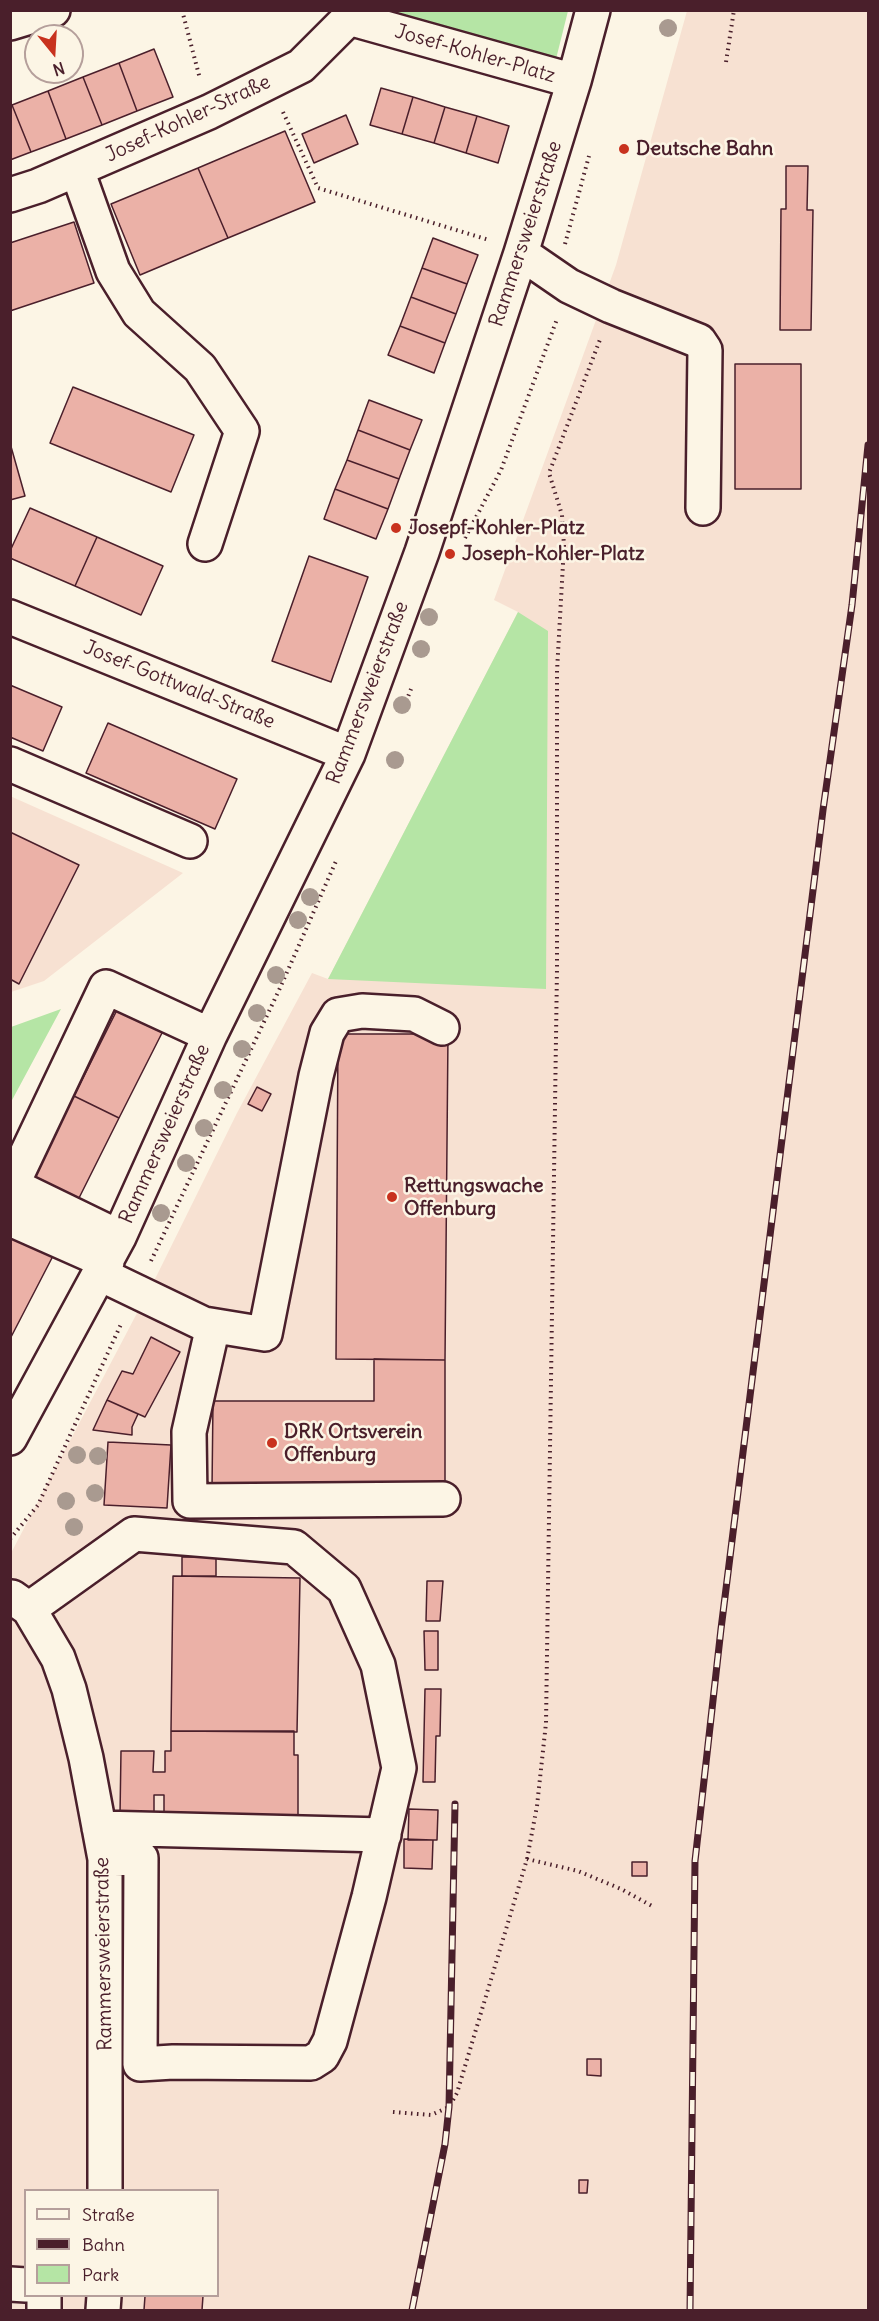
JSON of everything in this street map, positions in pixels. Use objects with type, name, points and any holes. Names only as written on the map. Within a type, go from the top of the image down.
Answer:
[{"type":"street","points":[[10,23],[53,10]]},
{"type":"street","name":"Rammersweierstraße","points":[[10,1438],[109,1258],[210,1035],[348,754],[422,552],[521,253],[574,81],[592,10]]},
{"type":"street","name":"Josef-Kohler-Straße","points":[[10,195],[77,170],[208,112],[302,66],[350,14]]},
{"type":"street","name":"Josef-Kohler-Platz","points":[[350,14],[574,81]]},
{"type":"street","points":[[77,170],[113,271],[139,314],[200,368],[242,431],[205,544]]},
{"type":"street","points":[[521,253],[569,286],[611,306],[699,340],[705,350],[703,508]]},
{"type":"street","name":"Josef-Gottwald-Straße","points":[[10,617],[348,754]]},
{"type":"street","points":[[10,764],[190,842]]},
{"type":"street","points":[[210,1035],[106,987],[12,1185],[109,1258],[204,1324],[265,1334],[316,1076],[327,1034],[338,1015],[362,1011],[414,1014],[441,1028]]},
{"type":"street","points":[[10,1219],[109,1258]]},
{"type":"street","points":[[213,1326],[189,1432],[190,1501],[443,1499]]},
{"type":"street","points":[[20,1602],[134,1534],[294,1547],[344,1589],[378,1665],[399,1768],[384,1835],[330,2041],[322,2056],[311,2063],[173,2062],[140,2064],[141,1858],[102,1844]]},
{"type":"street","name":"Rammersweierstraße","points":[[20,1602],[58,1658],[69,1689],[86,1758],[102,1844],[105,2189]]},
{"type":"street","points":[[102,1844],[384,1835]]},
{"type":"path","points":[[182,10],[208,112]]},
{"type":"path","points":[[726,62],[734,10]]},
{"type":"path","points":[[270,81],[318,188],[480,237],[521,253]]},
{"type":"path","points":[[393,2112],[431,2115],[449,2107],[457,2093],[527,1859],[537,1806],[546,1722],[557,969],[557,671],[564,546],[562,515],[549,473],[573,415],[611,306]]},
{"type":"path","points":[[527,1859],[578,1871],[621,1889],[652,1906]]},
{"type":"shaded area","points":[[687,11],[868,11],[868,2310],[11,2310],[10,1555],[157,1275],[237,1113],[312,973],[328,979],[518,612],[494,600],[616,265]]},
{"type":"shaded area","points":[[10,796],[183,873],[44,981],[11,992]]},
{"type":"green space","points":[[376,10],[568,11],[556,59]]},
{"type":"green space","points":[[518,612],[548,631],[546,989],[328,979]]},
{"type":"green space","points":[[61,1009],[11,1102],[11,1027]]},
{"type":"building","points":[[154,49],[173,97],[137,111],[119,63]]},
{"type":"building","points":[[119,63],[137,111],[102,125],[84,77]]},
{"type":"building","points":[[84,80],[102,125],[66,139],[48,91],[66,84],[84,84]]},
{"type":"building","points":[[381,88],[413,97],[402,134],[370,125]]},
{"type":"building","points":[[48,91],[66,139],[31,152],[12,105]]},
{"type":"building","points":[[413,97],[445,107],[434,143],[402,134]]},
{"type":"building","points":[[10,105],[12,105],[31,152],[10,160]]},
{"type":"building","points":[[445,107],[477,116],[466,153],[434,143]]},
{"type":"building","points":[[346,115],[358,144],[314,163],[302,134]]},
{"type":"building","points":[[477,116],[509,126],[498,163],[466,153]]},
{"type":"building","points":[[285,131],[315,202],[228,238],[198,168]]},
{"type":"building","points":[[786,166],[808,166],[807,210],[813,210],[811,330],[780,330],[781,209],[786,209]]},
{"type":"building","points":[[198,168],[228,238],[140,275],[111,204]]},
{"type":"building","points":[[74,222],[94,283],[10,311],[10,243]]},
{"type":"building","points":[[433,238],[478,255],[467,284],[422,268]]},
{"type":"building","points":[[422,268],[467,284],[456,314],[411,297]]},
{"type":"building","points":[[411,297],[456,314],[445,343],[400,326]]},
{"type":"building","points":[[400,326],[445,343],[434,373],[388,355]]},
{"type":"building","points":[[735,364],[801,364],[801,489],[735,489]]},
{"type":"building","points":[[73,387],[194,435],[171,492],[50,443]]},
{"type":"building","points":[[369,400],[422,420],[410,450],[358,430]]},
{"type":"building","points":[[358,430],[410,450],[399,479],[347,460]]},
{"type":"building","points":[[10,443],[25,496],[10,500]]},
{"type":"building","points":[[347,460],[399,479],[388,509],[335,489]]},
{"type":"building","points":[[335,489],[388,509],[376,539],[324,519]]},
{"type":"building","points":[[30,508],[97,537],[75,586],[10,558],[10,551]]},
{"type":"building","points":[[97,537],[163,566],[141,615],[75,586]]},
{"type":"building","points":[[309,556],[368,577],[331,682],[272,661]]},
{"type":"building","points":[[10,685],[62,707],[43,751],[10,737]]},
{"type":"building","points":[[108,723],[237,779],[215,829],[86,773]]},
{"type":"building","points":[[10,832],[79,865],[19,984],[10,979]]},
{"type":"building","points":[[120,1004],[165,1027],[119,1118],[74,1096]]},
{"type":"building","name":"Rettungswache Offenburg","points":[[338,1034],[448,1034],[445,1360],[336,1359]]},
{"type":"building","points":[[257,1087],[271,1094],[262,1111],[248,1104]]},
{"type":"building","points":[[74,1096],[119,1118],[78,1200],[32,1177]]},
{"type":"building","points":[[10,1232],[54,1254],[10,1339]]},
{"type":"building","points":[[151,1337],[180,1352],[145,1417],[107,1400],[122,1371],[133,1374]]},
{"type":"building","points":[[374,1359],[445,1360],[445,1490],[212,1489],[213,1401],[374,1401]]},
{"type":"building","points":[[107,1400],[138,1414],[132,1427],[132,1435],[93,1430]]},
{"type":"building","points":[[108,1442],[171,1445],[167,1508],[104,1505]]},
{"type":"building","points":[[182,1557],[216,1557],[216,1576],[182,1576]]},
{"type":"building","points":[[173,1576],[300,1578],[297,1732],[171,1731]]},
{"type":"building","points":[[427,1581],[443,1581],[440,1621],[426,1621]]},
{"type":"building","points":[[424,1631],[438,1631],[438,1670],[425,1670]]},
{"type":"building","points":[[425,1689],[441,1689],[440,1736],[436,1736],[435,1782],[423,1782]]},
{"type":"building","points":[[171,1731],[294,1731],[294,1755],[298,1755],[298,1818],[164,1818],[164,1795],[154,1795],[154,1815],[120,1815],[121,1751],[154,1751],[153,1772],[165,1772],[165,1751],[171,1751]]},
{"type":"building","points":[[409,1809],[438,1810],[437,1840],[408,1840]]},
{"type":"building","points":[[404,1839],[433,1840],[432,1869],[404,1868]]},
{"type":"building","points":[[632,1862],[647,1862],[647,1876],[632,1876]]},
{"type":"building","points":[[587,2059],[601,2059],[601,2076],[587,2075]]},
{"type":"building","points":[[579,2180],[588,2180],[587,2193],[579,2193]]},
{"type":"building","points":[[145,2297],[203,2297],[202,2310],[144,2310]]},
{"type":"railway","points":[[690,2310],[695,1861],[721,1629],[823,810],[852,605],[868,445]]},
{"type":"railway","points":[[412,2310],[445,2144],[449,2107],[455,1804]]},
{"type":"place","name":"Deutsche Bahn","points":[[624,149]]},
{"type":"place","name":"Josepf-Kohler-Platz","points":[[396,528]]},
{"type":"place","name":"Joseph-Kohler-Platz","points":[[450,554]]},
{"type":"place","name":"Rettungswache Offenburg","points":[[392,1197]]},
{"type":"place","name":"DRK Ortsverein Offenburg","points":[[272,1443]]}]
